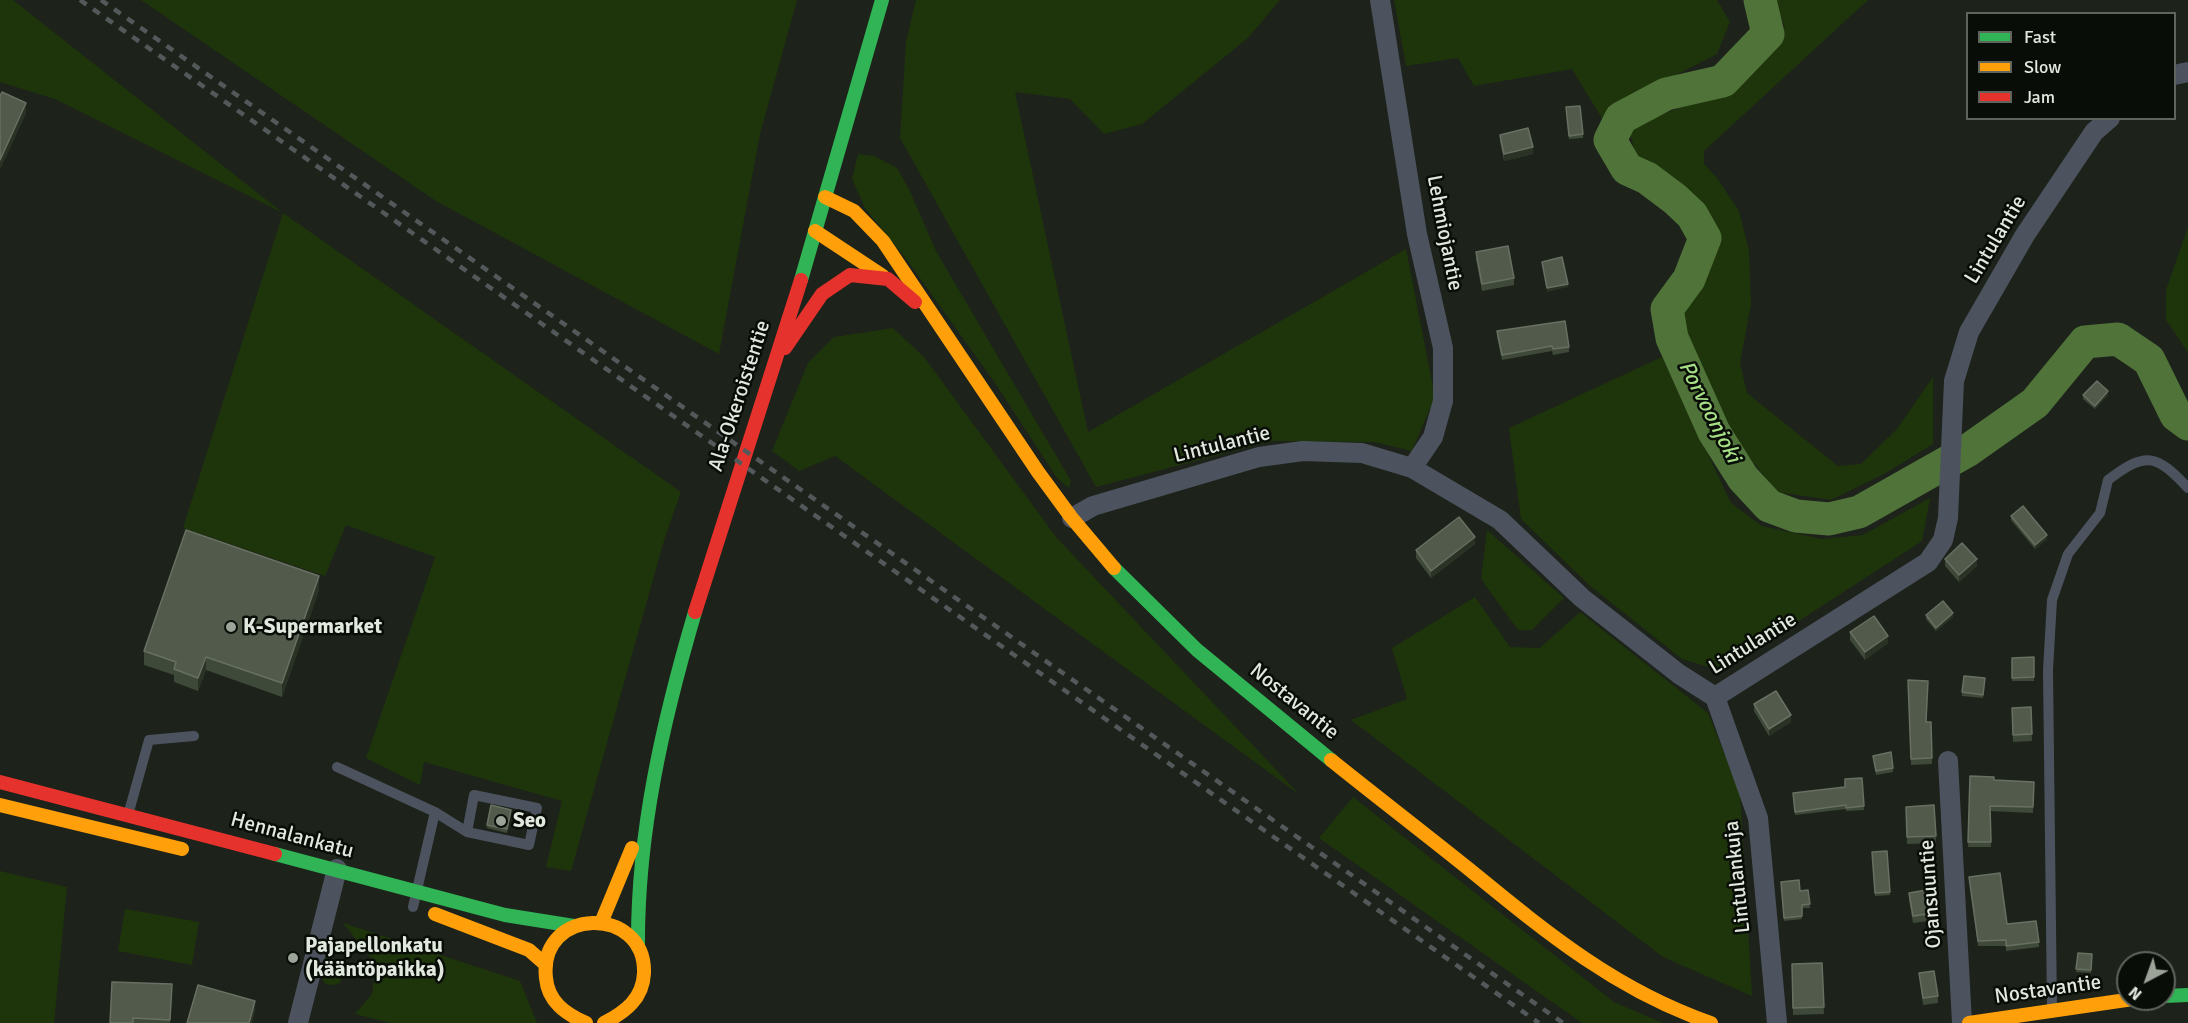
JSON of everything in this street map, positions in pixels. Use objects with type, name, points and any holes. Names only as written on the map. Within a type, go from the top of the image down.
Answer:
[{"type":"street","name":"Ala-Okeroistentie","points":[[601,923],[646,808],[693,614],[770,376],[882,0]]},
{"type":"street","name":"Lehmiojantie","points":[[1380,0],[1417,234],[1443,348],[1440,410],[1433,437],[1412,468]]},
{"type":"street","name":"Lintulantie","points":[[1072,518],[1093,506],[1259,457],[1304,451],[1362,453],[1412,468],[1500,520],[1582,598],[1679,674],[1715,697],[1928,562],[1943,540],[1949,489],[1953,381],[1970,333],[2025,235],[2094,132],[2108,120]]},
{"type":"street","name":"Nostavantie","points":[[825,197],[857,213],[899,262],[934,320],[1072,518],[1121,578],[1177,632],[1357,780],[1584,958],[1631,990],[1682,1015],[1711,1023]]},
{"type":"street","name":"Nostavantie","points":[[814,231],[888,279],[934,320]]},
{"type":"street","points":[[770,376],[789,342],[822,294],[850,275],[888,279]]},
{"type":"street","name":"Lintulankuja","points":[[1715,697],[1758,818],[1777,1023]]},
{"type":"street","name":"Ojansuuntie","points":[[1948,761],[1962,1023]]},
{"type":"street","name":"Hennalankatu","points":[[0,783],[128,815],[333,881],[417,891],[505,915],[574,926],[601,923]]},
{"type":"street","points":[[0,805],[195,852]]},
{"type":"street","name":"Ala-Okeroistentie","points":[[612,1022],[630,1010],[640,997],[645,980],[645,963],[638,947],[637,910],[646,808]]},
{"type":"street","points":[[298,1023],[333,881]]},
{"type":"street","points":[[408,905],[475,927],[529,950],[545,964]]},
{"type":"street","points":[[601,923],[622,930],[638,947]]},
{"type":"street","points":[[574,926],[552,945],[545,964],[546,989],[553,1002],[579,1022]]},
{"type":"street","name":"Nostavantie","points":[[1969,1023],[2116,1002]]},
{"type":"lane","points":[[2052,1011],[2048,718],[2052,600],[2068,554],[2100,513],[2108,480],[2131,462],[2151,460],[2170,469],[2188,488]]},
{"type":"lane","points":[[122,835],[149,740],[194,736]]},
{"type":"lane","points":[[337,767],[435,812],[467,832],[529,845],[537,808],[474,795],[467,832]]},
{"type":"lane","points":[[408,905],[417,891],[435,812]]},
{"type":"green space","points":[[0,0],[13,0],[283,213],[55,99],[0,82]]},
{"type":"green space","points":[[141,0],[797,0],[760,134],[719,354],[436,201]]},
{"type":"green space","points":[[916,0],[1280,0],[1248,38],[1142,124],[1104,134],[1070,99],[1015,92],[1088,432],[1406,249],[1435,397],[1412,451],[1374,442],[1272,441],[1096,487],[900,138],[906,42]]},
{"type":"green space","points":[[1394,0],[1717,0],[1730,22],[1717,54],[1629,99],[1603,120],[1572,69],[1474,86],[1458,58],[1406,66]]},
{"type":"green space","points":[[1774,0],[1868,0],[1704,151],[1704,164],[1717,178],[1739,211],[1749,251],[1751,304],[1740,363],[1747,393],[1838,466],[1861,464],[1897,429],[1933,377],[1933,444],[1884,474],[1831,500],[1777,492],[1725,427],[1686,330],[1683,312],[1699,293],[1717,238],[1702,204],[1637,162],[1629,127],[1721,92],[1785,27]]},
{"type":"green space","points":[[858,154],[874,156],[897,168],[909,189],[936,251],[1071,481],[1069,488],[1057,478],[995,383],[907,260],[865,208],[852,179]]},
{"type":"green space","points":[[283,213],[681,492],[665,537],[571,871],[546,867],[562,801],[424,762],[420,785],[366,758],[435,557],[346,525],[325,576],[183,528]]},
{"type":"green space","points":[[2188,227],[2187,351],[2166,320],[2166,290]]},
{"type":"green space","points":[[893,328],[924,357],[1056,537],[1300,795],[835,456],[799,471],[772,451],[808,363],[834,337]]},
{"type":"green space","points":[[1662,357],[1731,503],[1762,526],[1822,539],[1863,535],[1930,498],[1922,541],[1722,671],[1682,659],[1589,585],[1521,519],[1509,428]]},
{"type":"green space","points":[[1487,530],[1564,598],[1532,630],[1518,630],[1481,579]]},
{"type":"green space","points":[[1475,597],[1510,647],[1540,648],[1580,612],[1708,713],[1740,792],[1752,996],[1663,957],[1351,720],[1407,699],[1392,648]]},
{"type":"green space","points":[[1353,797],[1614,1002],[1663,1023],[1582,1023],[1319,838]]},
{"type":"green space","points":[[0,871],[67,887],[54,1023],[0,1023]]},
{"type":"green space","points":[[125,909],[199,922],[192,965],[118,951]]},
{"type":"green space","points":[[343,923],[520,981],[537,1023],[390,1023],[355,1014],[372,994],[376,964]]},
{"type":"green space","points":[[326,954],[330,954],[341,971],[340,983],[327,984],[322,977]]},
{"type":"building","points":[[2,92],[26,103],[0,160],[0,96]]},
{"type":"building","points":[[1580,106],[1583,134],[1569,136],[1566,107]]},
{"type":"building","points":[[1528,128],[1533,147],[1504,154],[1500,135]]},
{"type":"building","points":[[1508,246],[1514,278],[1482,284],[1476,252]]},
{"type":"building","points":[[1562,257],[1568,284],[1547,288],[1542,262]]},
{"type":"building","points":[[1565,321],[1569,347],[1553,349],[1552,346],[1502,355],[1497,331]]},
{"type":"building","points":[[2097,381],[2108,391],[2095,406],[2083,395]]},
{"type":"building","points":[[2023,506],[2047,535],[2035,545],[2011,516]]},
{"type":"building","points":[[1459,517],[1475,537],[1431,571],[1416,550]]},
{"type":"building","name":"K-Supermarket","points":[[186,530],[319,576],[282,683],[206,657],[198,678],[174,669],[176,662],[144,651]]},
{"type":"building","points":[[1962,543],[1977,559],[1959,575],[1945,559]]},
{"type":"building","points":[[1943,601],[1953,613],[1936,628],[1926,615]]},
{"type":"building","points":[[1874,616],[1888,636],[1865,652],[1850,632]]},
{"type":"building","points":[[2034,657],[2034,677],[2012,678],[2012,658]]},
{"type":"building","points":[[1964,676],[1985,678],[1983,695],[1962,692]]},
{"type":"building","points":[[1908,680],[1928,681],[1926,722],[1931,722],[1932,758],[1911,759]]},
{"type":"building","points":[[1776,691],[1791,715],[1769,729],[1754,704]]},
{"type":"building","points":[[2031,707],[2032,734],[2013,735],[2012,708]]},
{"type":"building","points":[[1891,752],[1893,768],[1876,771],[1873,756]]},
{"type":"building","points":[[1970,776],[2034,782],[2033,807],[1990,806],[1991,842],[1968,842]]},
{"type":"building","points":[[1862,778],[1864,806],[1846,808],[1846,805],[1795,812],[1793,793],[1845,787],[1845,779]]},
{"type":"building","points":[[491,805],[511,810],[507,829],[487,825]]},
{"type":"building","points":[[1934,805],[1936,836],[1907,837],[1906,807]]},
{"type":"building","points":[[1887,851],[1890,892],[1875,893],[1872,852]]},
{"type":"building","points":[[2000,873],[2007,924],[2036,921],[2039,942],[2006,946],[2006,940],[1978,941],[1969,877]]},
{"type":"building","points":[[1799,880],[1800,891],[1808,890],[1810,904],[1802,905],[1802,916],[1784,918],[1781,882]]},
{"type":"building","points":[[1932,889],[1936,913],[1913,916],[1909,893]]},
{"type":"building","points":[[2078,953],[2092,954],[2091,970],[2076,969]]},
{"type":"building","points":[[1822,963],[1824,1007],[1793,1008],[1792,964]]},
{"type":"building","points":[[1934,971],[1938,996],[1923,998],[1919,973]]},
{"type":"building","points":[[112,982],[172,984],[170,1020],[133,1018],[133,1023],[110,1023]]},
{"type":"building","points":[[198,985],[255,1001],[249,1023],[187,1023]]},
{"type":"waterway","name":"Porvoonjoki","points":[[1760,0],[1768,34],[1723,81],[1666,94],[1621,118],[1610,140],[1627,169],[1647,178],[1675,199],[1692,215],[1705,238],[1689,279],[1667,309],[1672,338],[1714,432],[1743,478],[1769,506],[1796,516],[1829,519],[1859,512],[1967,451],[2035,403],[2085,342],[2118,339],[2149,360],[2176,415],[2188,424]]},
{"type":"railway","points":[[80,0],[1539,1023]]},
{"type":"railway","points":[[101,0],[1563,1023]]},
{"type":"traffic: fast","points":[[801,280],[882,0]]},
{"type":"traffic: fast","points":[[1114,568],[1197,650],[1331,760]]},
{"type":"traffic: fast","points":[[638,947],[642,862],[654,778],[672,694],[695,612]]},
{"type":"traffic: fast","points":[[275,854],[505,915],[574,926]]},
{"type":"traffic: fast","points":[[2176,996],[2188,995]]},
{"type":"traffic: slow","points":[[825,197],[854,211],[883,241],[1038,472],[1071,517],[1114,568]]},
{"type":"traffic: slow","points":[[815,231],[883,276]]},
{"type":"traffic: slow","points":[[1331,760],[1527,916],[1584,958],[1644,994],[1711,1023]]},
{"type":"traffic: slow","points":[[0,805],[182,849]]},
{"type":"traffic: slow","points":[[601,923],[632,848]]},
{"type":"traffic: slow","points":[[435,914],[529,950],[545,964]]},
{"type":"traffic: slow","points":[[586,1023],[559,1006],[550,994],[546,978],[548,954],[558,937],[574,927],[593,923],[612,926],[628,935],[640,951],[644,973],[640,990],[631,1004],[604,1023]]},
{"type":"traffic: slow","points":[[1969,1023],[2116,1001]]},
{"type":"traffic: jam","points":[[785,348],[822,294],[850,275],[888,279],[915,302]]},
{"type":"traffic: jam","points":[[695,612],[801,280]]},
{"type":"traffic: jam","points":[[0,782],[275,854]]},
{"type":"place","name":"K-Supermarket","points":[[231,627]]},
{"type":"place","name":"Seo","points":[[501,821]]},
{"type":"place","name":"Pajapellonkatu (kääntöpaikka)","points":[[293,958]]}]
